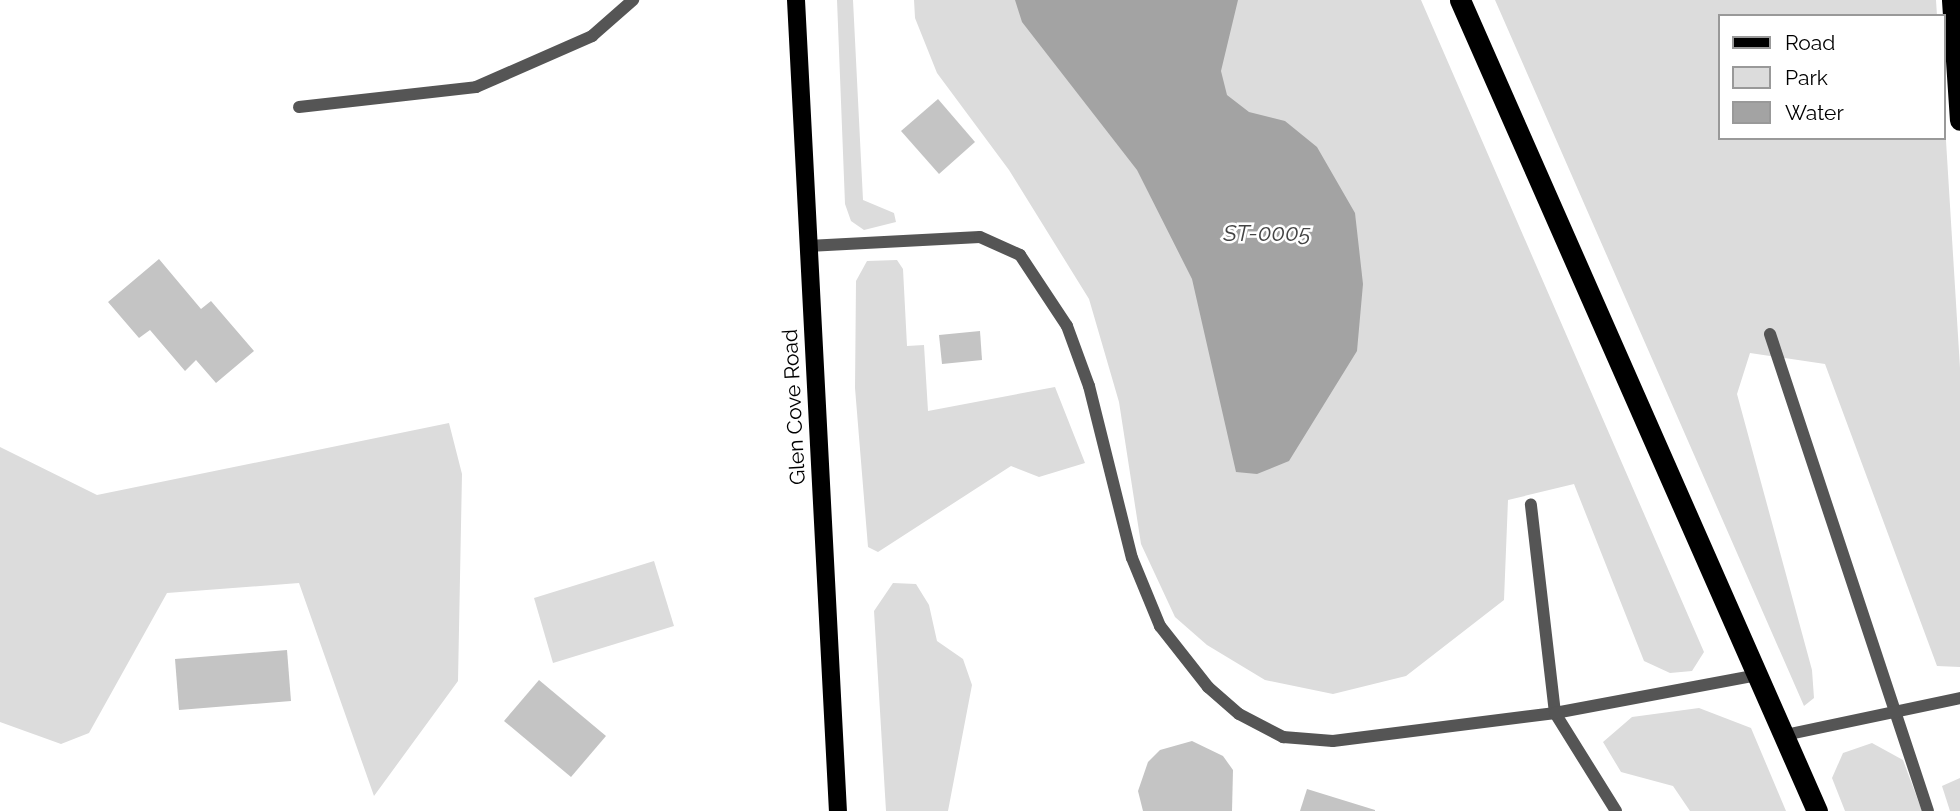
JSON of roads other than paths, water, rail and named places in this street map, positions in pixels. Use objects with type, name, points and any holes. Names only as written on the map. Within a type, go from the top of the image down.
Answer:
[{"type":"highway","points":[[1460,0],[1817,811]]},
{"type":"highway","points":[[1952,0],[1960,120]]},
{"type":"main road","name":"Glen Cove Road","points":[[796,0],[838,811]]},
{"type":"lane","points":[[299,107],[476,87],[592,36],[632,0]]},
{"type":"lane","points":[[808,246],[981,237],[1020,255],[1067,326],[1089,386],[1146,599],[1181,658],[1260,728],[1304,741],[1333,741],[1555,713],[1758,675]]},
{"type":"lane","points":[[1770,334],[1928,811]]},
{"type":"lane","points":[[1531,504],[1555,713],[1616,811]]},
{"type":"lane","points":[[1785,735],[1960,698]]},
{"type":"water","name":"ST-0005","points":[[1015,0],[1238,0],[1221,71],[1227,95],[1249,112],[1285,121],[1317,147],[1355,213],[1363,284],[1357,351],[1289,461],[1257,474],[1236,472],[1192,279],[1137,170],[1022,22]]}]
